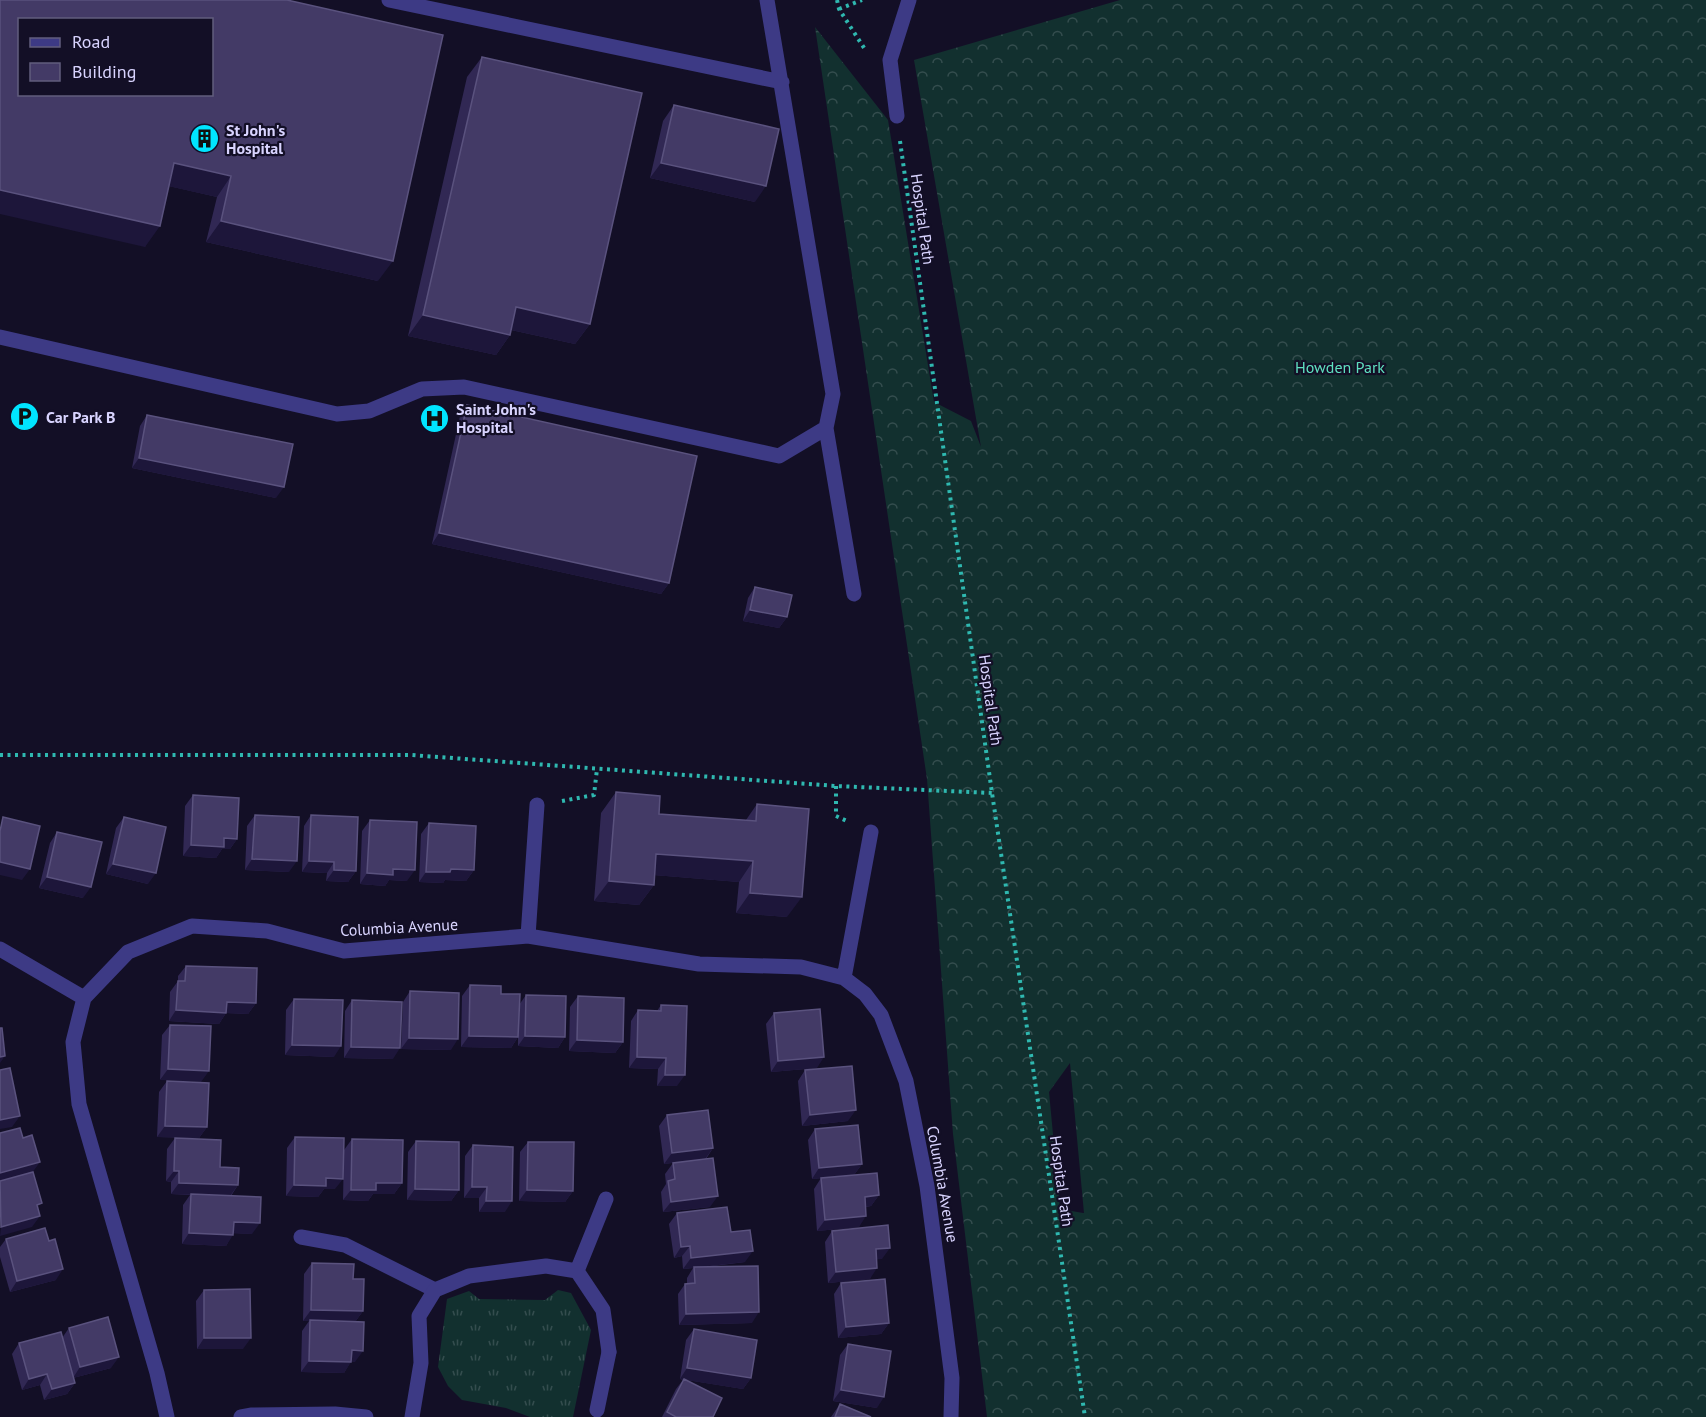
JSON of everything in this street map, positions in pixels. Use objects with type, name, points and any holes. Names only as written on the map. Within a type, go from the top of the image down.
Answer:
[{"type":"street","points":[[389,0],[782,82]]},
{"type":"street","points":[[767,0],[833,394],[826,428],[854,594]]},
{"type":"street","points":[[897,116],[890,60],[909,0]]},
{"type":"street","points":[[0,337],[338,414],[369,411],[422,389],[464,387],[779,456],[826,428]]},
{"type":"street","points":[[528,936],[537,805]]},
{"type":"street","points":[[844,978],[871,832]]},
{"type":"street","name":"Columbia Avenue","points":[[167,1417],[157,1373],[79,1104],[73,1042],[84,998],[128,952],[192,926],[267,931],[344,951],[528,936],[699,964],[801,967],[844,978],[866,994],[881,1016],[906,1081],[927,1186],[942,1292],[952,1378],[951,1417]]},
{"type":"street","points":[[0,949],[84,998]]},
{"type":"street","points":[[577,1271],[606,1199]]},
{"type":"street","points":[[301,1237],[345,1245],[435,1290]]},
{"type":"street","points":[[412,1417],[421,1363],[419,1316],[435,1290],[469,1276],[546,1266],[577,1271],[603,1310],[609,1352],[597,1410]]},
{"type":"street","points":[[241,1417],[335,1414],[366,1417]]},
{"type":"path","points":[[837,0],[839,9],[871,60]]},
{"type":"path","points":[[839,9],[862,0]]},
{"type":"path","name":"Hospital Path","points":[[897,116],[992,794],[1085,1417]]},
{"type":"path","points":[[0,755],[411,755],[836,786],[992,794]]},
{"type":"path","points":[[537,805],[594,795],[597,769]]},
{"type":"path","points":[[836,786],[836,816],[871,832]]},
{"type":"green space","name":"Howden Park","points":[[1120,0],[1706,0],[1706,1417],[987,1417],[953,1134],[927,779],[815,27],[888,120],[934,402],[971,421],[981,447],[914,60]],"holes":[[[1070,1063],[1084,1213],[1060,1209],[1049,1092]]]},
{"type":"green space","points":[[558,1290],[571,1293],[591,1330],[573,1417],[530,1417],[506,1408],[462,1400],[448,1386],[438,1367],[447,1299],[469,1291],[479,1299],[545,1300]]},
{"type":"building","name":"St John's Hospital","points":[[0,0],[287,0],[443,35],[393,261],[221,221],[231,176],[174,163],[160,226],[0,190]]},
{"type":"building","points":[[482,57],[642,93],[590,324],[516,307],[510,335],[423,315]]},
{"type":"building","points":[[674,105],[779,129],[766,186],[661,163]]},
{"type":"building","points":[[467,405],[697,456],[669,583],[439,533]]},
{"type":"building","points":[[147,415],[293,444],[284,487],[139,458]]},
{"type":"building","points":[[755,587],[792,595],[787,617],[750,610]]},
{"type":"building","points":[[616,792],[660,796],[659,814],[756,821],[757,804],[809,809],[802,897],[750,893],[753,861],[656,854],[654,885],[609,881]]},
{"type":"building","points":[[193,795],[239,798],[237,839],[224,838],[224,847],[191,845]]},
{"type":"building","points":[[255,815],[299,817],[297,861],[252,859]]},
{"type":"building","points":[[311,815],[358,817],[356,871],[334,870],[334,862],[309,861]]},
{"type":"building","points":[[3,817],[40,826],[30,869],[0,862],[0,831]]},
{"type":"building","points":[[124,817],[166,827],[156,873],[113,864]]},
{"type":"building","points":[[370,820],[417,822],[415,870],[393,869],[393,875],[367,873]]},
{"type":"building","points":[[429,823],[476,826],[474,870],[451,869],[450,872],[426,872]]},
{"type":"building","points":[[57,832],[102,842],[91,887],[47,877]]},
{"type":"building","points":[[186,966],[257,968],[256,1003],[227,1002],[226,1013],[176,1010],[178,981],[185,981]]},
{"type":"building","points":[[470,985],[501,986],[501,994],[520,994],[518,1037],[469,1036]]},
{"type":"building","points":[[410,991],[459,993],[458,1039],[409,1038]]},
{"type":"building","points":[[526,995],[566,996],[565,1037],[525,1036]]},
{"type":"building","points":[[578,996],[624,998],[623,1042],[577,1040]]},
{"type":"building","points":[[294,999],[343,1000],[341,1046],[292,1045]]},
{"type":"building","points":[[352,1000],[402,1002],[400,1048],[351,1047]]},
{"type":"building","points":[[661,1005],[687,1006],[685,1075],[665,1075],[666,1058],[637,1057],[638,1010],[661,1011]]},
{"type":"building","points":[[820,1009],[824,1057],[778,1061],[774,1013]]},
{"type":"building","points":[[170,1025],[211,1026],[209,1071],[168,1069]]},
{"type":"building","points":[[0,1028],[2,1028],[5,1056],[0,1057]]},
{"type":"building","points":[[852,1066],[856,1110],[810,1115],[805,1070]]},
{"type":"building","points":[[10,1068],[20,1116],[0,1120],[0,1070]]},
{"type":"building","points":[[167,1081],[209,1083],[207,1127],[165,1126]]},
{"type":"building","points":[[708,1110],[713,1148],[672,1153],[667,1115]]},
{"type":"building","points":[[858,1125],[862,1164],[819,1168],[815,1129]]},
{"type":"building","points":[[20,1128],[23,1138],[32,1135],[40,1162],[0,1173],[0,1133]]},
{"type":"building","points":[[295,1137],[344,1138],[343,1179],[326,1178],[326,1186],[294,1185]]},
{"type":"building","points":[[175,1138],[221,1140],[220,1167],[239,1168],[238,1185],[179,1183],[179,1171],[174,1171]]},
{"type":"building","points":[[352,1139],[403,1140],[402,1183],[376,1183],[376,1190],[351,1190]]},
{"type":"building","points":[[416,1141],[459,1142],[459,1190],[415,1189]]},
{"type":"building","points":[[528,1142],[574,1142],[573,1191],[527,1190]]},
{"type":"building","points":[[473,1145],[513,1147],[512,1201],[486,1201],[487,1187],[472,1187]]},
{"type":"building","points":[[713,1158],[718,1196],[671,1202],[668,1181],[675,1179],[673,1163]]},
{"type":"building","points":[[33,1172],[42,1203],[37,1205],[40,1216],[1,1227],[0,1181]]},
{"type":"building","points":[[877,1173],[879,1195],[865,1197],[866,1216],[825,1220],[821,1178]]},
{"type":"building","points":[[191,1194],[261,1197],[260,1223],[234,1222],[233,1235],[189,1233]]},
{"type":"building","points":[[727,1207],[731,1232],[750,1230],[753,1251],[691,1258],[690,1246],[681,1247],[677,1213]]},
{"type":"building","points":[[888,1225],[890,1248],[876,1249],[877,1268],[836,1272],[832,1231]]},
{"type":"building","points":[[45,1228],[49,1241],[55,1239],[63,1269],[17,1281],[6,1239]]},
{"type":"building","points":[[312,1263],[354,1264],[353,1279],[364,1279],[363,1311],[311,1310]]},
{"type":"building","points":[[758,1266],[759,1312],[686,1314],[685,1284],[695,1283],[694,1267]]},
{"type":"building","points":[[885,1279],[889,1323],[846,1327],[841,1283]]},
{"type":"building","points":[[250,1289],[251,1338],[204,1338],[204,1290]]},
{"type":"building","points":[[108,1317],[119,1357],[80,1367],[69,1328]]},
{"type":"building","points":[[310,1320],[364,1322],[363,1351],[352,1350],[351,1362],[309,1361]]},
{"type":"building","points":[[694,1329],[757,1340],[751,1378],[687,1368]]},
{"type":"building","points":[[61,1332],[75,1383],[52,1389],[47,1374],[29,1379],[19,1343]]},
{"type":"building","points":[[848,1344],[891,1351],[884,1397],[841,1390]]},
{"type":"building","points":[[684,1379],[722,1398],[713,1417],[676,1417],[667,1412]]},
{"type":"building","points":[[840,1404],[871,1417],[835,1417]]},
{"type":"place","name":"St John's Hospital","points":[[205,139]]},
{"type":"place","name":"Car Park B","points":[[25,417]]},
{"type":"place","name":"Saint John's Hospital","points":[[435,418]]}]
